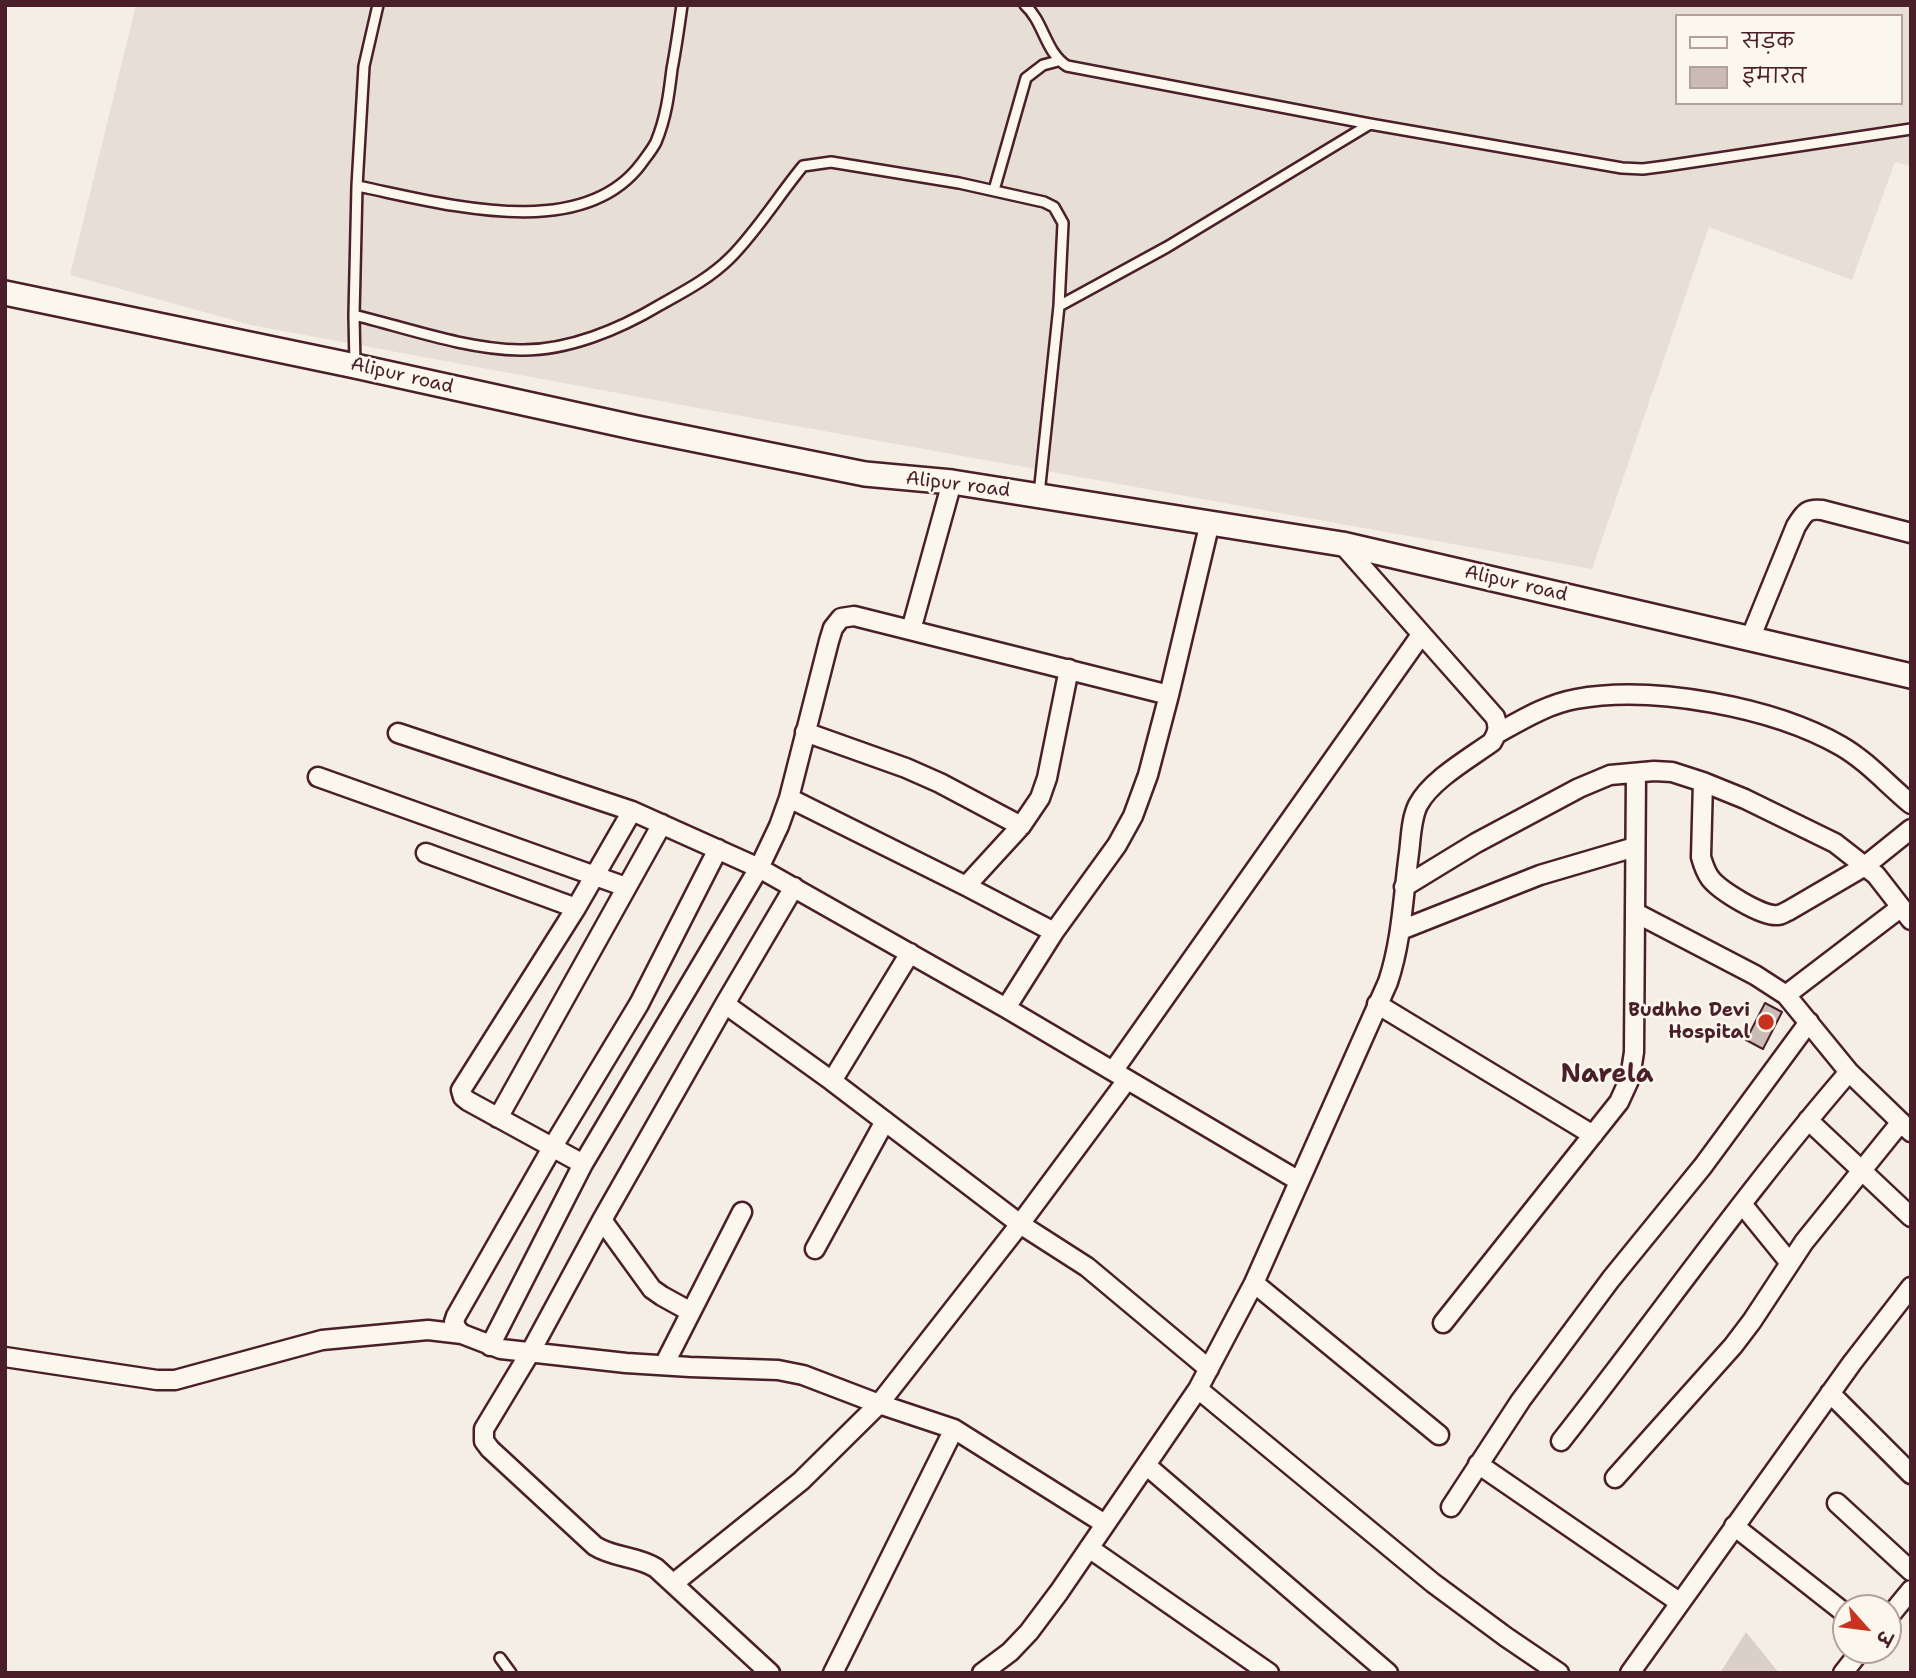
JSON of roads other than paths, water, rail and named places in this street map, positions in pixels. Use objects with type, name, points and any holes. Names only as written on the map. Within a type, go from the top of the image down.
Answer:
[{"type":"street","name":"Alipur road","points":[[5,293],[865,474],[952,482],[1342,544],[1911,677]]},
{"type":"street","points":[[911,630],[952,482]]},
{"type":"street","points":[[1750,639],[1796,526],[1805,513],[1812,509],[1822,510],[1911,533]]},
{"type":"street","points":[[1006,1008],[1054,932],[1117,845],[1133,816],[1148,775],[1210,523]]},
{"type":"street","points":[[1342,544],[1495,717],[1498,733]]},
{"type":"street","points":[[490,1346],[583,1164],[758,868],[779,826],[789,798],[829,641],[833,628],[841,618],[855,616],[1169,695]]},
{"type":"street","points":[[674,1583],[801,1481],[879,1404],[1020,1224],[1421,635]]},
{"type":"street","points":[[966,886],[1021,826],[1040,798],[1047,778],[1069,669]]},
{"type":"street","points":[[989,1671],[1028,1632],[1059,1592],[1198,1389],[1254,1283],[1395,959],[1401,930],[1412,825],[1418,806],[1436,785],[1492,742],[1498,733],[1548,707],[1575,699],[1639,695],[1714,703],[1801,726],[1863,762],[1911,804]]},
{"type":"street","points":[[805,732],[906,768],[1021,826]]},
{"type":"street","points":[[398,733],[632,811],[758,868],[1006,1008],[1299,1181]]},
{"type":"street","points":[[1404,887],[1476,843],[1579,788],[1610,775],[1672,772],[1745,799],[1835,843],[1875,875],[1905,914],[1786,995]]},
{"type":"street","points":[[1443,1323],[1619,1102],[1630,1078],[1634,1052],[1636,773]]},
{"type":"street","points":[[318,777],[626,887]]},
{"type":"street","points":[[1703,782],[1701,857],[1708,876],[1755,910],[1777,915],[1865,866],[1911,829]]},
{"type":"street","points":[[789,798],[1054,932]]},
{"type":"street","points":[[583,1164],[463,1097],[461,1090],[576,908],[632,811]]},
{"type":"street","points":[[498,1118],[662,824]]},
{"type":"street","points":[[1401,930],[1540,875],[1636,847]]},
{"type":"street","points":[[462,1334],[454,1322],[456,1316],[552,1148],[639,1004],[718,849]]},
{"type":"street","points":[[426,853],[576,908]]},
{"type":"street","points":[[770,1673],[674,1583],[645,1561],[612,1555],[595,1546],[490,1449],[484,1441],[484,1429],[794,887]]},
{"type":"street","points":[[1615,1478],[1733,1346],[1831,1206],[1904,1120],[1849,1072],[1786,995],[1755,975],[1636,913]]},
{"type":"street","points":[[832,1081],[910,953]]},
{"type":"street","points":[[725,1004],[832,1081],[1020,1224],[1087,1267],[1209,1369]]},
{"type":"street","points":[[1377,1004],[1593,1135]]},
{"type":"street","points":[[1451,1507],[1521,1400],[1611,1279],[1703,1166],[1809,1022]]},
{"type":"street","points":[[1561,1441],[1742,1204],[1849,1072]]},
{"type":"street","points":[[1808,1120],[1911,1217]]},
{"type":"street","points":[[815,1250],[885,1121]]},
{"type":"street","points":[[1742,1204],[1790,1263]]},
{"type":"street","points":[[664,1366],[742,1212]]},
{"type":"street","points":[[602,1220],[652,1289],[691,1312]]},
{"type":"street","points":[[1254,1283],[1439,1435]]},
{"type":"street","points":[[1630,1673],[1830,1394],[1909,1295]]},
{"type":"street","points":[[5,1357],[157,1380],[176,1380],[322,1340],[428,1330],[462,1334],[501,1349],[664,1366],[778,1370],[819,1381],[954,1429],[1105,1524]]},
{"type":"street","points":[[1198,1389],[1433,1583],[1559,1673]]},
{"type":"street","points":[[1830,1394],[1911,1474]]},
{"type":"street","points":[[833,1673],[954,1429]]},
{"type":"street","points":[[1478,1464],[1679,1602]]},
{"type":"street","points":[[1146,1465],[1388,1673]]},
{"type":"street","points":[[1838,1503],[1911,1571]]},
{"type":"street","points":[[1734,1526],[1832,1603]]},
{"type":"street","points":[[1089,1548],[1269,1673]]},
{"type":"lane","points":[[355,366],[357,186],[364,66],[378,5]]},
{"type":"lane","points":[[357,186],[473,208],[513,211],[543,211],[584,204],[614,189],[634,172],[655,145],[666,115],[682,5]]},
{"type":"lane","points":[[1025,5],[1058,61],[1066,66],[1370,124],[1622,168],[1643,169],[1911,129]]},
{"type":"lane","points":[[995,190],[1026,78],[1044,65],[1058,61]]},
{"type":"lane","points":[[1059,306],[1167,247],[1370,124]]},
{"type":"lane","points":[[354,315],[486,347],[521,350],[557,346],[598,336],[636,319],[708,277],[731,257],[803,166],[831,162],[959,183],[1044,202],[1054,207],[1063,223],[1059,306],[1039,496]]},
{"type":"lane","points":[[500,1658],[511,1673]]},
{"type":"place","name":"Budhho Devi Hospital","points":[[1766,1022]]},
{"type":"district","name":"Narela","points":[[1607,1075]]}]
